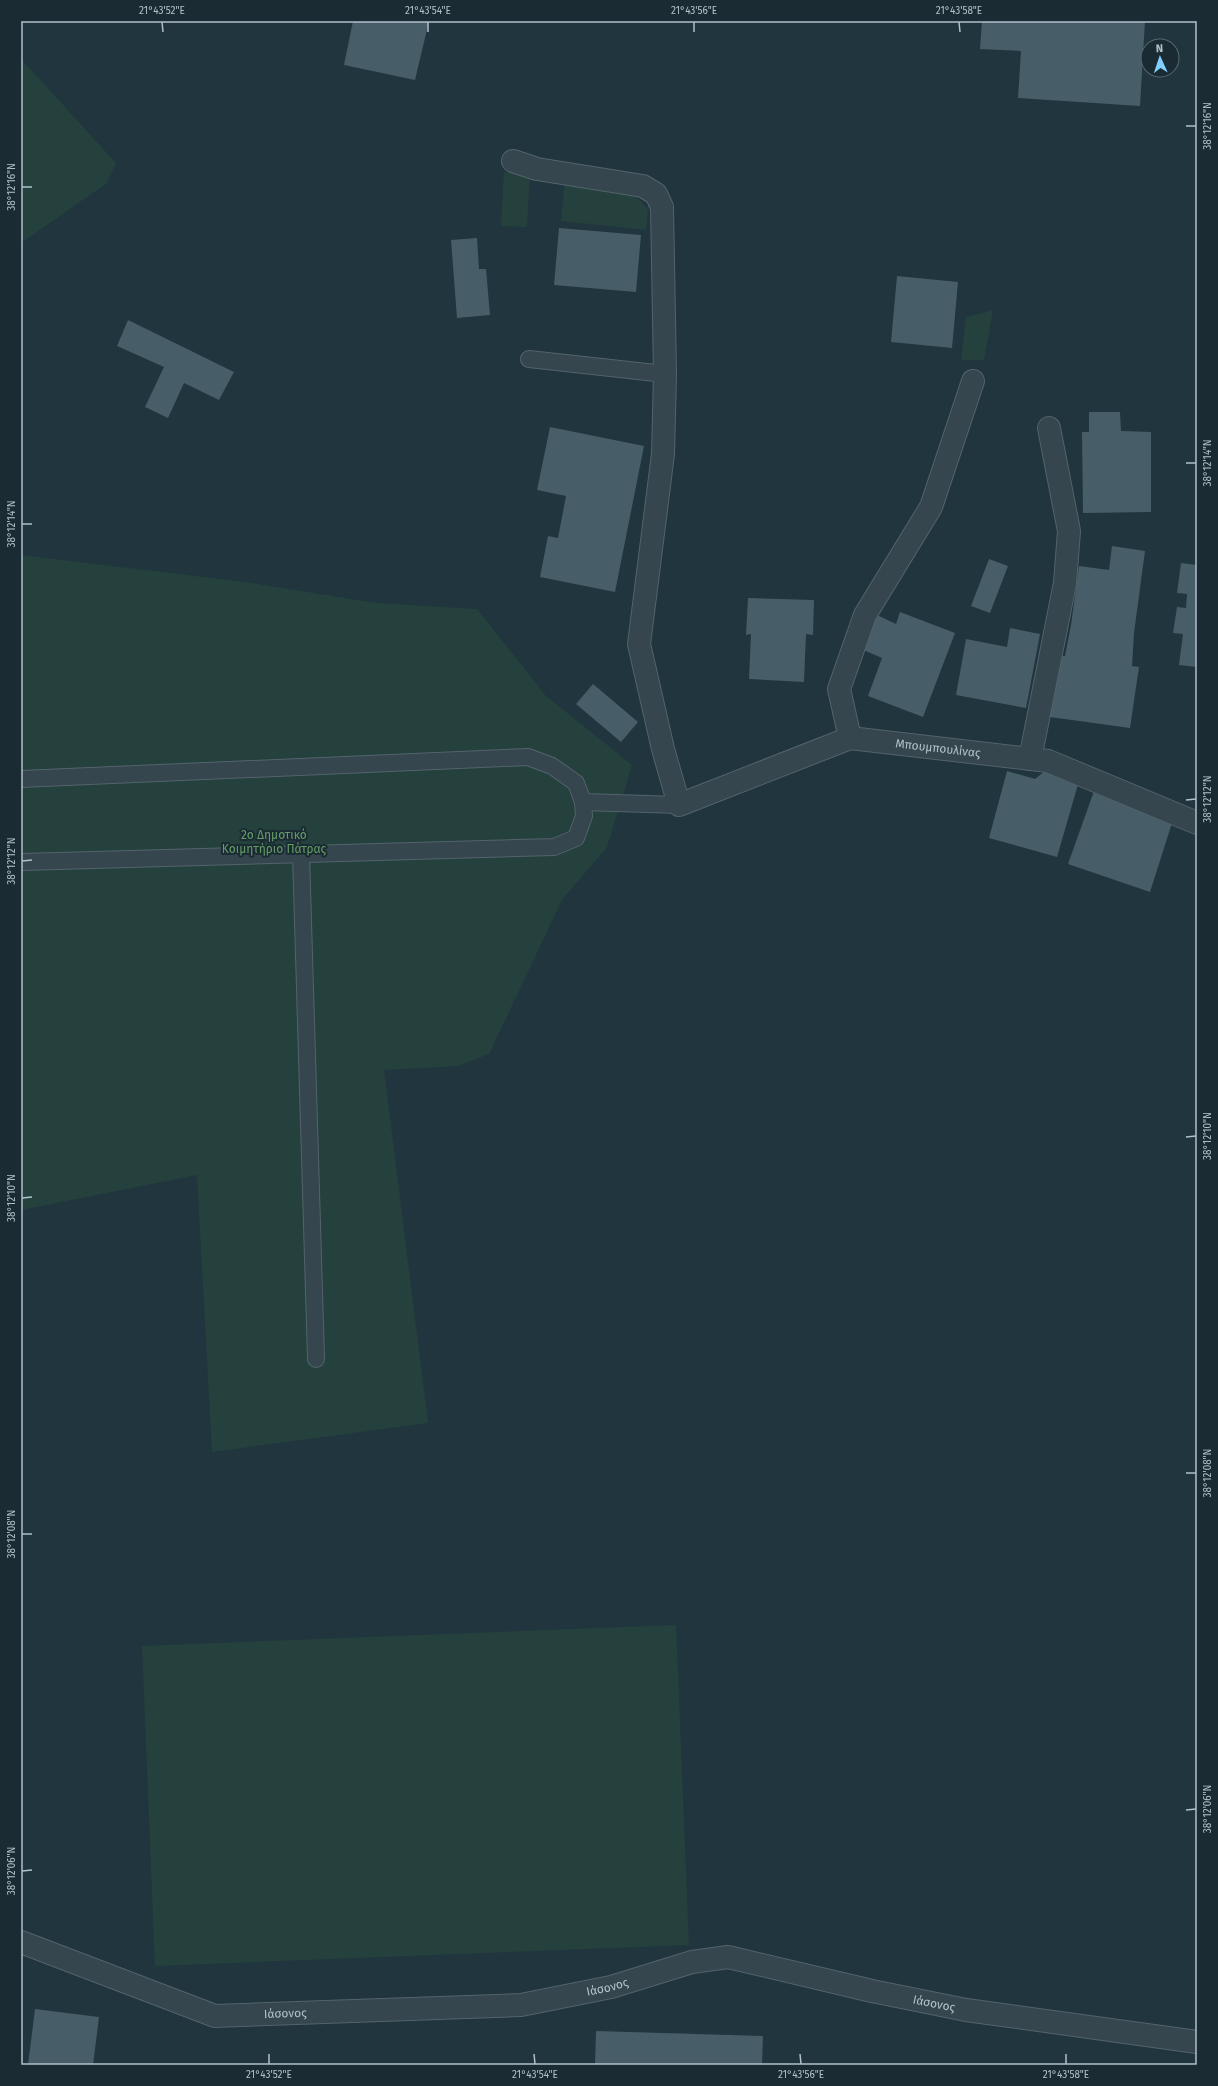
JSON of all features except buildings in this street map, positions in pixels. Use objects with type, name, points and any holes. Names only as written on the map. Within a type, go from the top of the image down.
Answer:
[{"type":"street","points":[[513,161],[537,169],[643,186],[656,194],[662,207],[665,374],[663,454],[639,644],[663,749],[679,805]]},
{"type":"street","points":[[850,738],[839,689],[844,674],[865,615],[931,507],[973,381]]},
{"type":"street","points":[[1030,759],[1065,583],[1069,531],[1049,428]]},
{"type":"street","name":"Μπουμπουλίνας","points":[[679,805],[850,738],[1048,761],[1197,824]]},
{"type":"street","name":"Ιάσονος","points":[[21,1942],[215,2016],[521,2005],[611,1987],[692,1962],[728,1957],[872,1991],[966,2010],[1197,2042]]},
{"type":"lane","points":[[529,359],[665,374]]},
{"type":"lane","points":[[21,779],[528,757],[552,766],[576,783],[583,802],[584,816],[576,838],[554,847],[21,862]]},
{"type":"lane","points":[[583,802],[679,805]]},
{"type":"lane","points":[[301,854],[316,1359]]},
{"type":"green space","points":[[21,59],[116,163],[107,183],[21,243]]},
{"type":"green space","points":[[504,172],[530,173],[527,227],[501,226]]},
{"type":"green space","points":[[565,179],[626,186],[648,209],[646,230],[561,221]]},
{"type":"green space","points":[[993,310],[984,360],[961,360],[966,317]]},
{"type":"green space","name":"2o Δημοτικό Κοιμητήριο Πάτρας","points":[[21,555],[244,582],[376,603],[477,609],[546,696],[632,765],[607,847],[562,900],[489,1054],[458,1066],[384,1070],[428,1423],[212,1452],[197,1175],[21,1210]]},
{"type":"green space","points":[[676,1625],[689,1945],[155,1966],[142,1646]]}]
